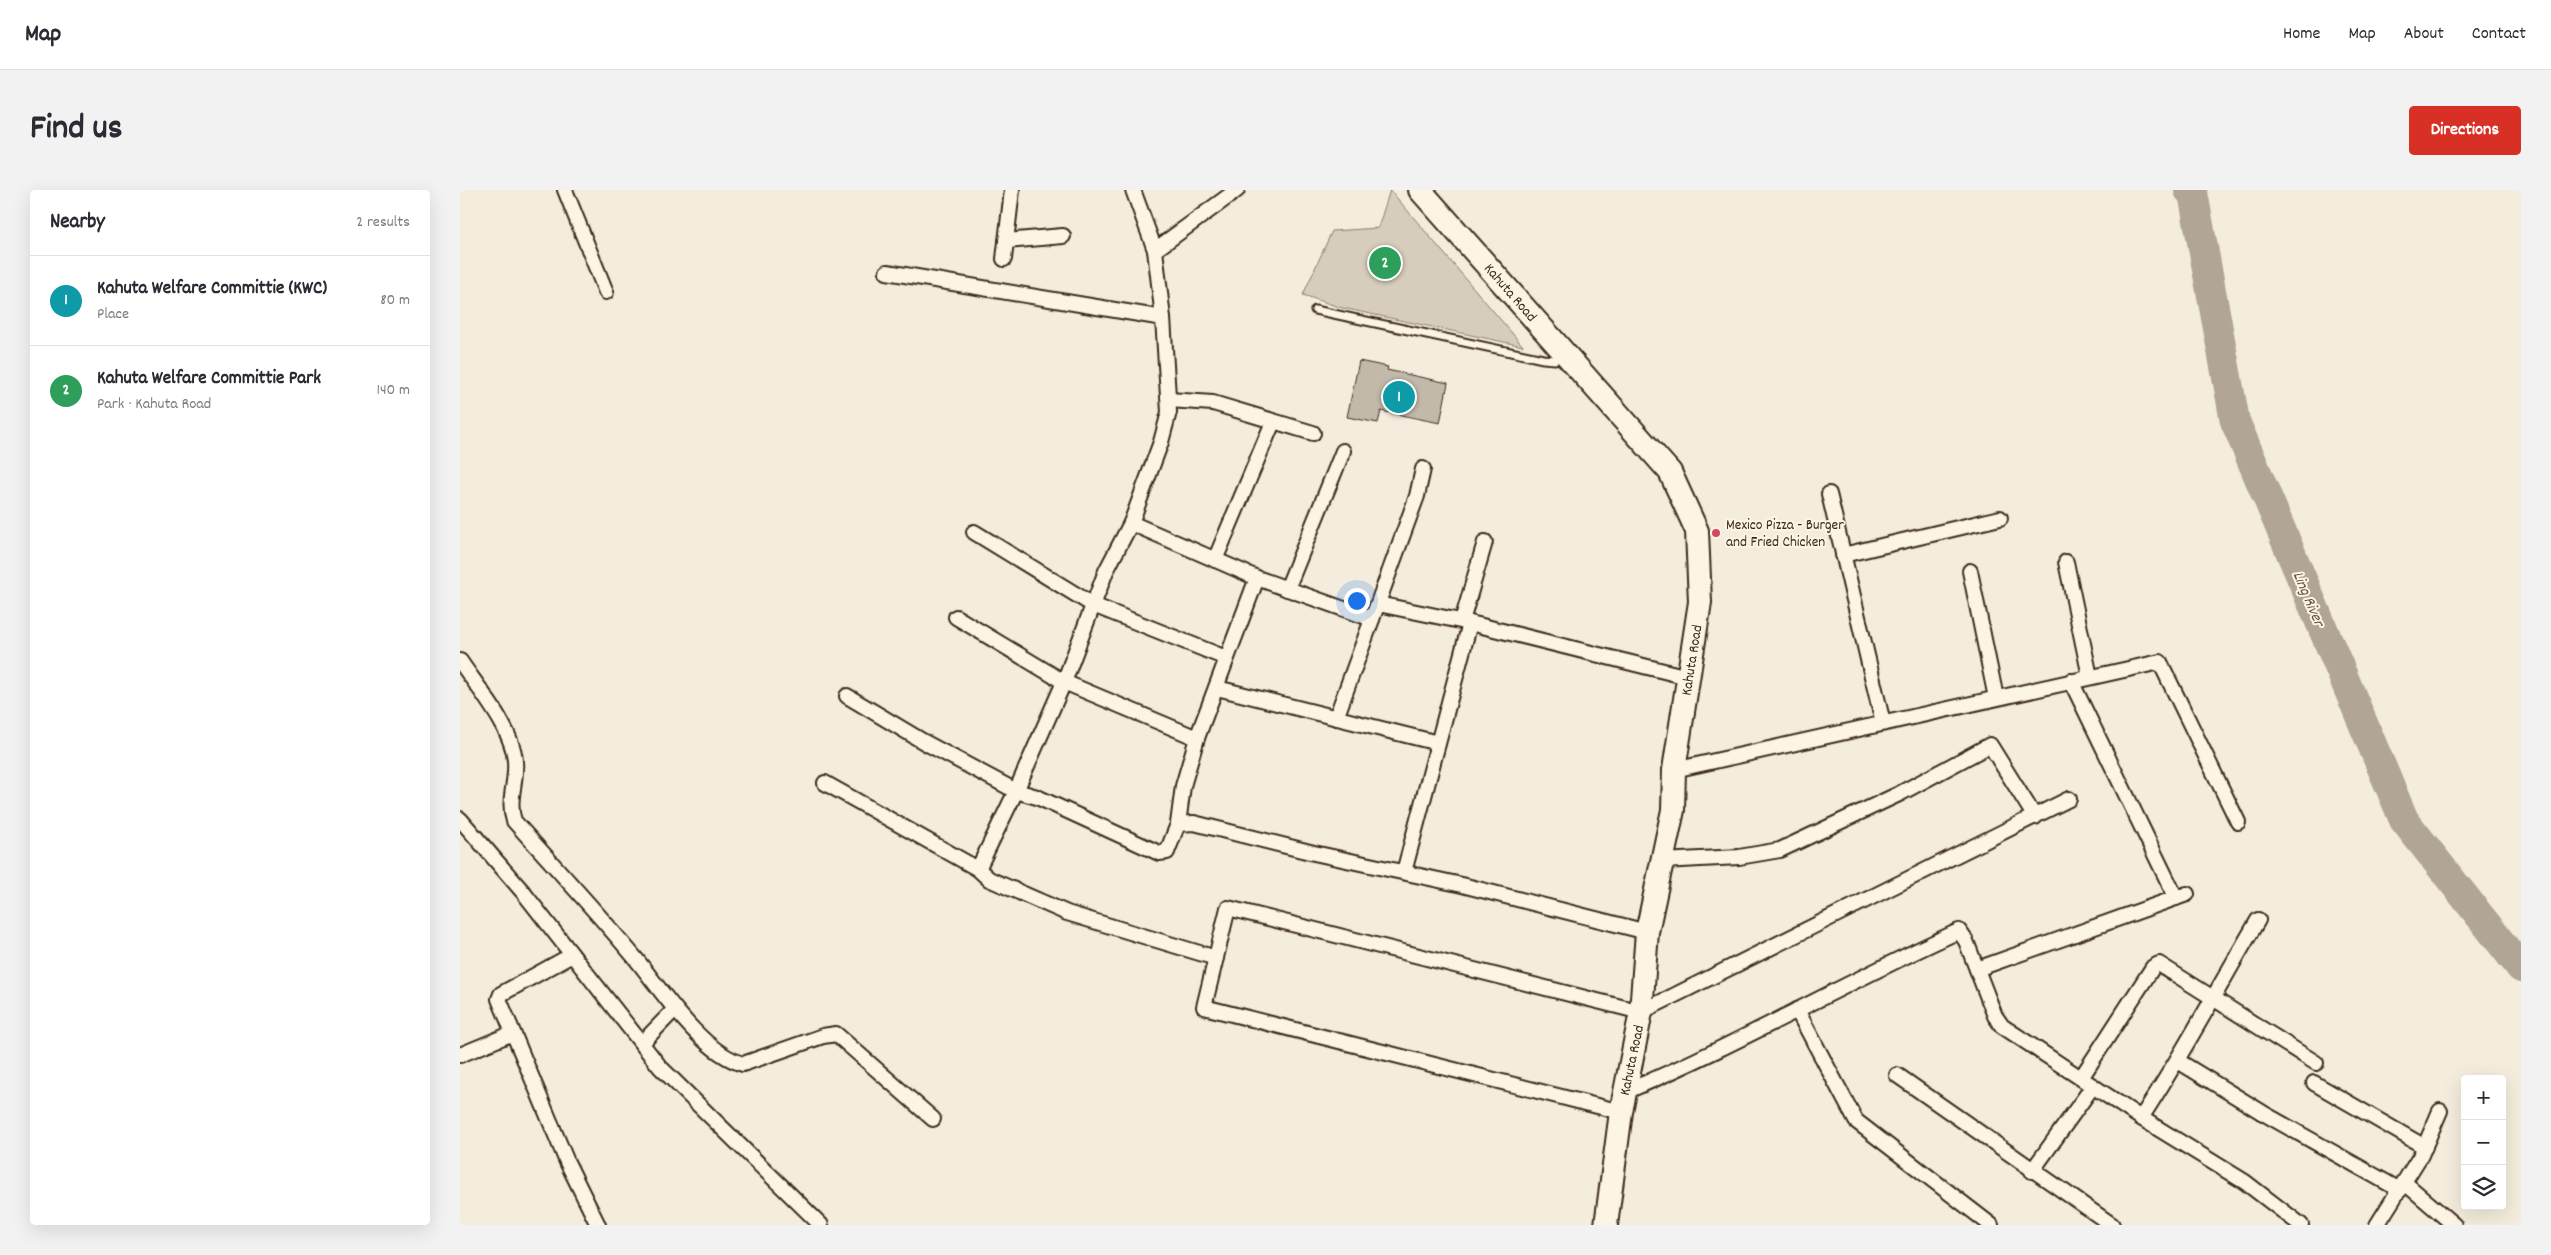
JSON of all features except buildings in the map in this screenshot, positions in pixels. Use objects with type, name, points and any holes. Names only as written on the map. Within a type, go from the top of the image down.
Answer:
[{"type":"highway","name":"Kahuta Road","points":[[1420,190],[1670,472],[1697,532],[1700,602],[1674,770],[1673,810],[1647,932],[1641,1012],[1623,1102],[1606,1225]]},
{"type":"street","points":[[565,190],[606,292]]},
{"type":"street","points":[[1004,259],[1012,190]]},
{"type":"street","points":[[978,869],[1016,791],[1064,682],[1106,571],[1132,523],[1161,442],[1169,412],[1163,318],[1155,250],[1133,190]]},
{"type":"street","points":[[1155,250],[1222,195],[1237,190]]},
{"type":"street","points":[[1006,242],[1063,236]]},
{"type":"street","points":[[887,272],[1163,318]]},
{"type":"street","points":[[1168,400],[1213,403],[1313,433]]},
{"type":"street","points":[[1215,560],[1274,422]]},
{"type":"street","points":[[1287,589],[1343,452]]},
{"type":"street","points":[[1336,718],[1417,496],[1423,470]]},
{"type":"street","points":[[1829,494],[1883,723]]},
{"type":"street","points":[[1844,555],[2000,518]]},
{"type":"street","points":[[1132,523],[1257,578],[1372,618]]},
{"type":"street","points":[[974,532],[1093,605],[1226,658]]},
{"type":"street","points":[[1404,872],[1438,743],[1485,542]]},
{"type":"street","points":[[2066,562],[2090,677]]},
{"type":"street","points":[[1970,571],[1996,698]]},
{"type":"street","points":[[847,696],[924,742],[1016,791],[1037,797],[1159,853],[1167,852],[1178,824],[1183,786],[1198,738],[1257,578]]},
{"type":"street","points":[[1378,604],[1466,622],[1688,677]]},
{"type":"street","points":[[956,617],[1064,682],[1198,738]]},
{"type":"street","points":[[460,661],[511,739],[516,762],[510,809],[514,821],[636,959],[674,1010],[731,1061],[744,1064],[823,1036],[836,1034],[933,1119]]},
{"type":"street","points":[[1674,770],[2160,662],[2238,822]]},
{"type":"street","points":[[1977,969],[2182,896],[2071,681]]},
{"type":"street","points":[[1217,688],[1438,743]]},
{"type":"street","points":[[1662,861],[1739,857],[1780,850],[1899,794],[1990,745],[2035,817]]},
{"type":"street","points":[[825,783],[978,869],[989,880],[1067,913],[1216,958]]},
{"type":"street","points":[[2069,799],[1641,1012],[1228,908],[1204,1007],[1623,1102],[1678,1069],[1880,967],[1959,931],[1966,941],[1995,1016],[2002,1026],[2141,1118],[2245,1182],[2301,1225]]},
{"type":"street","points":[[460,819],[572,955],[660,1067],[820,1225]]},
{"type":"street","points":[[1178,824],[1194,823],[1647,932]]},
{"type":"street","points":[[2141,1118],[2178,1061],[2212,998],[2258,920]]},
{"type":"street","points":[[572,955],[500,994],[499,999],[567,1162],[598,1225]]},
{"type":"street","points":[[2032,1171],[2087,1082],[2153,967],[2159,964],[2316,1064]]},
{"type":"street","points":[[642,1043],[674,1010]]},
{"type":"street","points":[[1797,1010],[1856,1120],[1991,1225]]},
{"type":"street","points":[[460,1055],[513,1033]]},
{"type":"street","points":[[2178,1061],[2263,1113],[2403,1186],[2454,1225]]},
{"type":"street","points":[[1897,1075],[2112,1225]]},
{"type":"street","points":[[2314,1083],[2425,1148]]},
{"type":"street","points":[[2377,1225],[2425,1148],[2440,1111]]},
{"type":"lane","points":[[1315,310],[1543,359],[1555,360],[1565,354]]},
{"type":"shaded area","points":[[1390,190],[1523,346],[1342,308],[1303,295],[1332,231],[1378,228]]},
{"type":"waterway","name":"Ling River","points":[[2189,190],[2193,193],[2235,421],[2404,820],[2521,968]]},
{"type":"place","name":"Kahuta Welfare Committie Park","points":[[1385,263]]},
{"type":"place","name":"Kahuta Welfare Committie (KWC)","points":[[1399,397]]},
{"type":"place","name":"Mexico Pizza - Burger and Fried Chicken","points":[[1716,533]]}]
